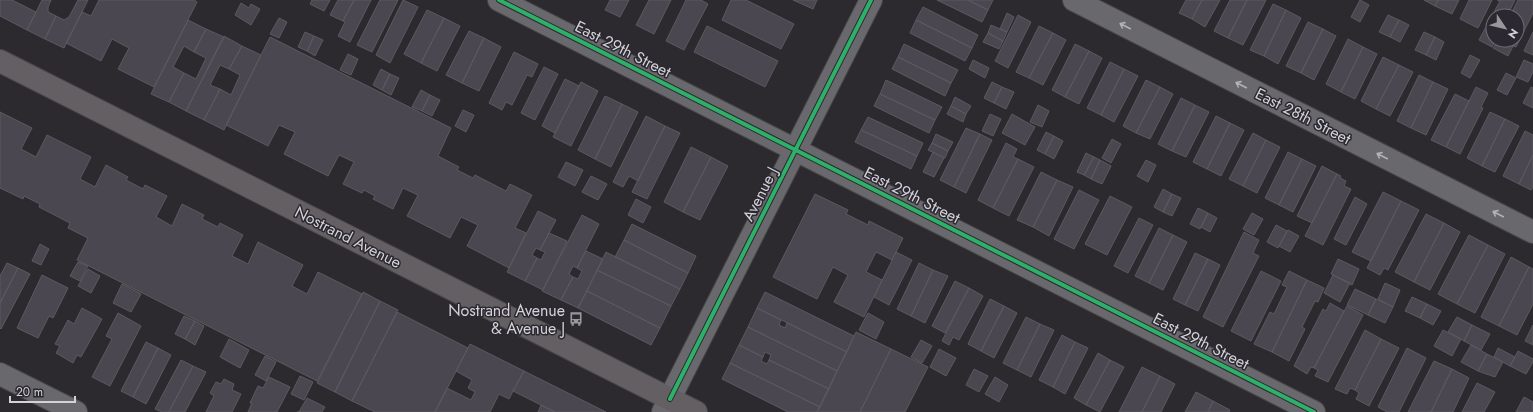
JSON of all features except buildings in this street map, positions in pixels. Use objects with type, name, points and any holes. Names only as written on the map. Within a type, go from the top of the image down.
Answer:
[{"type":"main road","name":"Nostrand Avenue","points":[[0,61],[666,405],[696,412]]},
{"type":"street","name":"East 29th Street","points":[[499,0],[1314,412]]},
{"type":"street","name":"Avenue J","points":[[666,405],[871,0]]},
{"type":"street","name":"East 28th Street","points":[[1074,0],[1533,232]]},
{"type":"street","points":[[0,374],[76,412]]},
{"type":"cycle path","points":[[499,0],[1314,412]]},
{"type":"cycle path","points":[[670,399],[871,0]]},
{"type":"place","name":"Nostrand Avenue & Avenue J","points":[[576,319]]}]
